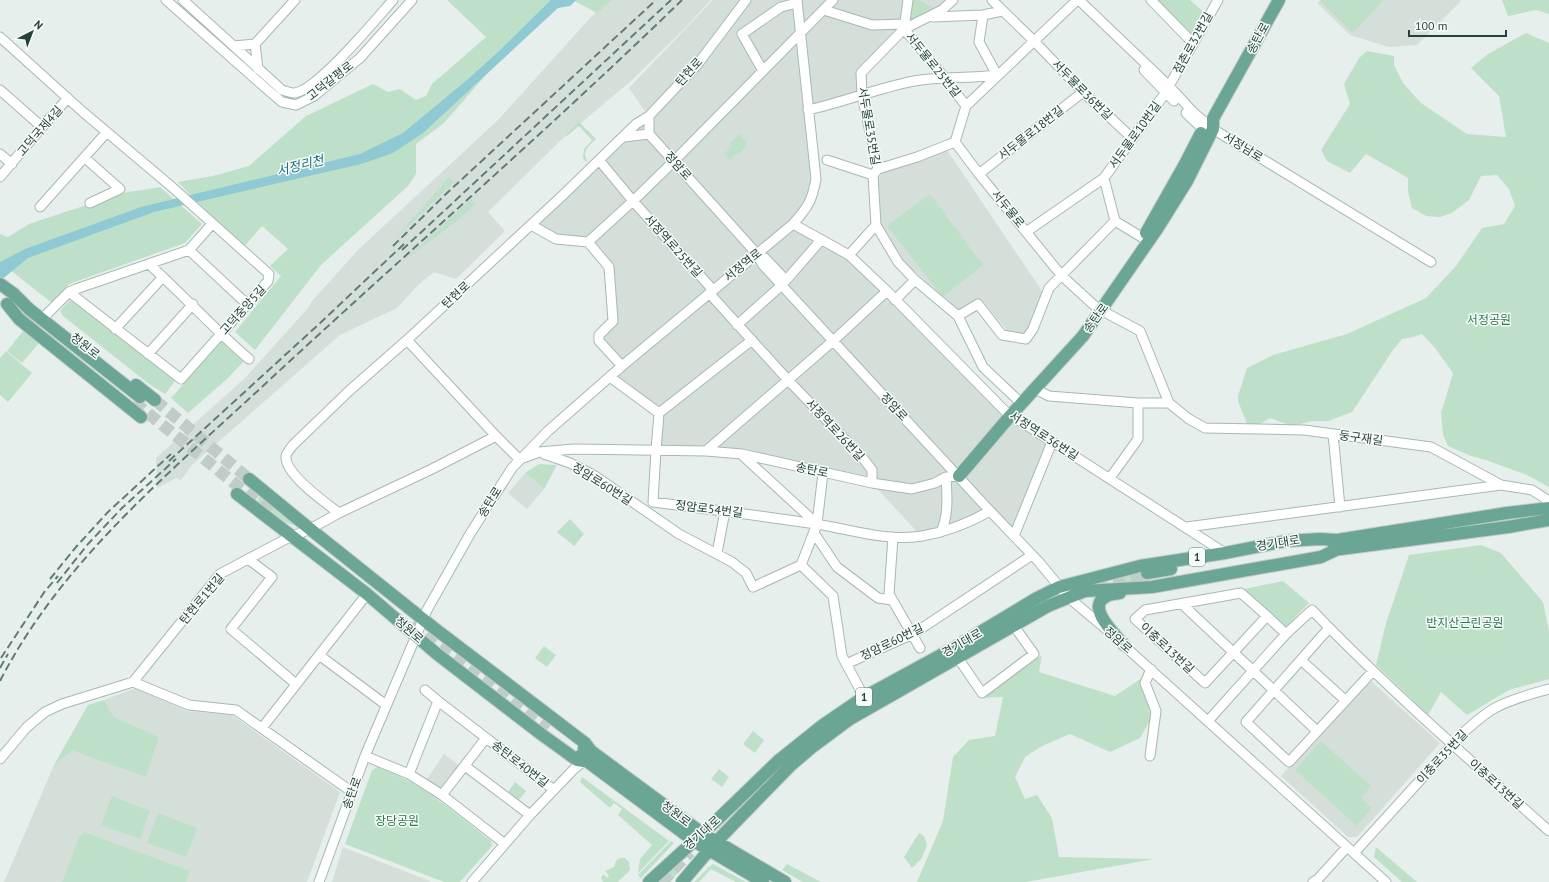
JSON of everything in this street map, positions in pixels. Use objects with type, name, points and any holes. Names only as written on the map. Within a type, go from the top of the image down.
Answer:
[{"type":"main road","name":"송탄로","points":[[1019,401],[1036,387],[1083,336],[1145,239],[1157,229],[1187,181],[1209,127],[1279,0]]},
{"type":"main road","name":"청원로","points":[[0,284],[19,319],[138,400],[156,400]]},
{"type":"main road","name":"청원로","points":[[7,299],[33,305],[46,315],[138,400],[142,417]]},
{"type":"main road","name":"송탄로","points":[[956,473],[1100,309]]},
{"type":"main road","name":"청원로","points":[[249,479],[448,639],[585,743],[588,756]]},
{"type":"main road","points":[[256,508],[254,494],[258,491],[267,493]]},
{"type":"main road","name":"청원로","points":[[237,494],[367,594],[437,654],[541,734],[577,760],[588,756]]},
{"type":"main road","name":"경기대로","points":[[682,882],[712,846],[790,766],[811,748],[850,719],[1048,606],[1068,597],[1085,591],[1149,580],[1321,557],[1339,544],[1507,513],[1549,508]]},
{"type":"main road","name":"경기대로","points":[[649,882],[798,744],[864,697],[952,649],[1059,586],[1140,566],[1224,553],[1286,541],[1320,539],[1339,544],[1508,526],[1549,520]]},
{"type":"main road","points":[[1124,645],[1101,618],[1098,609],[1100,602],[1106,596],[1149,580]]},
{"type":"main road","points":[[437,654],[436,648],[439,643],[442,639],[448,639]]},
{"type":"main road","name":"청원로","points":[[550,727],[583,748],[588,756],[698,837],[763,882]]},
{"type":"main road","name":"청원로","points":[[712,846],[785,882]]},
{"type":"street","name":"고덕갈평로","points":[[166,0],[282,102],[296,105],[314,96],[360,58],[412,0]]},
{"type":"street","name":"고덕갈평로","points":[[184,0],[282,90],[295,93],[313,85],[393,0]]},
{"type":"street","points":[[234,46],[255,44],[296,0]]},
{"type":"street","name":"탄현로","points":[[339,513],[294,474],[287,463],[286,455],[293,445],[349,391],[407,340],[531,225],[624,137],[631,128],[640,120],[648,116],[697,65],[746,0]]},
{"type":"street","points":[[588,242],[674,161],[833,0]]},
{"type":"street","name":"서두물로25번길","points":[[908,0],[904,26],[966,106]]},
{"type":"street","name":"서두물로35번길","points":[[953,0],[942,10],[929,17],[904,26],[861,73],[862,95],[876,172],[876,225],[898,262],[915,280],[958,316],[983,367],[1019,401]]},
{"type":"street","points":[[992,0],[1034,41]]},
{"type":"street","points":[[1151,0],[1193,43]]},
{"type":"street","name":"점촌로32번길","points":[[1168,89],[1218,0]]},
{"type":"street","points":[[827,160],[876,172],[955,142],[966,106],[1074,1]]},
{"type":"street","name":"서정남로","points":[[1074,1],[1209,127],[1431,262]]},
{"type":"street","points":[[742,34],[781,7],[797,2]]},
{"type":"street","name":"서정역로","points":[[519,460],[548,431],[622,366],[794,224],[808,207],[814,195],[816,179],[797,2]]},
{"type":"street","points":[[824,10],[872,24],[904,26]]},
{"type":"street","name":"서두물로35번길","points":[[929,17],[983,15],[1002,11]]},
{"type":"street","points":[[983,15],[979,42],[997,75]]},
{"type":"street","points":[[733,18],[763,71]]},
{"type":"street","points":[[0,36],[107,132],[40,207]]},
{"type":"street","name":"서두물로36번길","points":[[1034,41],[1083,92],[1132,138]]},
{"type":"street","points":[[255,44],[258,68]]},
{"type":"street","points":[[808,110],[914,81],[944,77],[978,78],[997,75]]},
{"type":"street","name":"서두물로10번길","points":[[1026,232],[1104,178],[1168,89]]},
{"type":"street","points":[[0,90],[42,127]]},
{"type":"street","name":"서두물로18번길","points":[[979,174],[1083,92]]},
{"type":"street","name":"고덕국제4길","points":[[0,177],[68,98]]},
{"type":"street","points":[[624,137],[649,134],[648,116]]},
{"type":"street","points":[[631,128],[637,136]]},
{"type":"street","name":"고덕중앙5길","points":[[69,292],[181,379],[268,281],[268,274],[172,187],[107,132]]},
{"type":"street","name":"정암로","points":[[649,134],[756,254],[763,264],[784,282],[990,511],[1032,555],[1068,597],[1208,720],[1386,882]]},
{"type":"street","name":"서두물로","points":[[955,142],[1061,275],[1100,309]]},
{"type":"street","name":"고덕국제4길","points":[[0,154],[12,164]]},
{"type":"street","points":[[85,158],[120,189],[90,203]]},
{"type":"street","name":"서정역로25번길","points":[[599,160],[711,292]]},
{"type":"street","name":"서두물로10번길","points":[[1104,178],[1115,221]]},
{"type":"street","points":[[958,316],[978,304],[1002,335],[1026,339],[1033,329],[1049,288],[1115,221],[1145,239]]},
{"type":"street","points":[[46,315],[69,292],[189,250],[212,224]]},
{"type":"street","name":"서정역로36번길","points":[[794,224],[849,255],[1009,413],[1052,442],[1187,527],[1224,553]]},
{"type":"street","points":[[531,225],[556,239],[588,242],[610,267],[614,321],[599,335],[599,341],[622,366]]},
{"type":"street","points":[[849,255],[876,225]]},
{"type":"street","points":[[737,325],[784,282],[821,240]]},
{"type":"street","points":[[189,250],[248,305]]},
{"type":"street","points":[[149,264],[193,304],[221,334],[249,359]]},
{"type":"street","points":[[115,329],[163,277]]},
{"type":"street","points":[[895,300],[915,280]]},
{"type":"street","points":[[706,451],[835,339],[887,291]]},
{"type":"street","name":"서정역로26번길","points":[[711,292],[737,325],[862,457],[872,470],[872,483]]},
{"type":"street","points":[[148,354],[193,304]]},
{"type":"street","name":"둥구재길","points":[[1100,309],[1140,331],[1169,403],[1189,419],[1205,428],[1304,430],[1431,447],[1501,485],[1532,490],[1549,501]]},
{"type":"street","points":[[407,340],[519,460]]},
{"type":"street","points":[[656,450],[659,413],[752,340]]},
{"type":"street","points":[[610,377],[659,413]]},
{"type":"street","points":[[1036,387],[1041,392],[1049,396],[1138,403],[1169,403]]},
{"type":"street","points":[[1110,478],[1138,439],[1138,403]]},
{"type":"street","points":[[1333,434],[1340,507]]},
{"type":"street","name":"탄현로1번길","points":[[133,682],[220,574],[339,513],[426,472],[496,436]]},
{"type":"street","points":[[1014,536],[1052,442]]},
{"type":"street","name":"송탄로","points":[[319,882],[365,756],[423,619],[470,534],[512,468],[519,460],[539,452],[574,449],[706,451],[742,454],[823,473],[912,489],[936,483],[956,473]]},
{"type":"street","name":"정암로54번길","points":[[656,450],[653,502],[725,511],[815,528],[892,537],[921,536],[941,532],[971,522],[990,511]]},
{"type":"street","name":"정암로60번길","points":[[539,452],[570,463],[595,476],[679,534],[717,553],[746,573],[753,587],[802,565],[833,596],[842,656],[846,664],[913,634],[1032,555]]},
{"type":"street","points":[[742,454],[815,528],[837,567],[878,598],[892,600]]},
{"type":"street","points":[[1465,491],[1474,488],[1477,484],[1477,479],[1470,468]]},
{"type":"street","points":[[802,565],[815,528],[823,473]]},
{"type":"street","points":[[941,532],[956,473]]},
{"type":"street","points":[[1187,527],[1501,485]]},
{"type":"street","points":[[717,553],[725,511]]},
{"type":"street","points":[[892,537],[889,594],[920,648]]},
{"type":"street","points":[[248,559],[272,577],[231,629],[296,684]]},
{"type":"street","name":"이충로13번길","points":[[1267,616],[1205,684],[1136,620],[1145,610],[1241,593],[1267,616],[1286,634]]},
{"type":"street","points":[[262,728],[367,594]]},
{"type":"street","points":[[1182,604],[1317,732]]},
{"type":"street","name":"이충로13번길","points":[[1208,720],[1286,634],[1312,610],[1373,671],[1549,831]]},
{"type":"street","name":"경기대로","points":[[958,658],[982,693],[1034,654],[1014,626]]},
{"type":"street","points":[[1329,628],[1246,722],[1289,762],[1373,671]]},
{"type":"street","points":[[319,655],[386,704]]},
{"type":"street","points":[[1301,660],[1346,700]]},
{"type":"street","points":[[846,664],[864,697]]},
{"type":"street","points":[[1150,756],[1156,711],[1146,683],[1151,669]]},
{"type":"street","points":[[0,759],[27,727],[45,712],[62,704],[133,682],[189,705],[236,710],[352,792]]},
{"type":"street","name":"이충로35번길","points":[[1350,850],[1464,732],[1495,708],[1526,695],[1549,689]]},
{"type":"street","name":"송탄로40번길","points":[[425,690],[554,790]]},
{"type":"street","points":[[409,774],[438,701]]},
{"type":"street","name":"송탄로40번길","points":[[442,795],[486,738]]},
{"type":"street","points":[[365,756],[409,774],[442,795],[505,844]]},
{"type":"street","name":"송탄로40번길","points":[[472,882],[530,815],[588,756]]},
{"type":"street","points":[[465,766],[530,815]]},
{"type":"street","points":[[1313,882],[1350,850]]},
{"type":"shaded area","points":[[609,0],[711,0],[632,80],[562,139],[488,212],[505,231],[456,279],[434,272],[419,284],[397,308],[340,335],[192,465],[181,480],[176,478],[157,488],[156,458],[246,377],[359,249],[498,120],[591,17]]},
{"type":"shaded area","points":[[713,0],[953,0],[904,29],[861,73],[862,95],[808,110],[816,179],[794,224],[849,255],[1006,412],[1052,442],[1014,536],[990,511],[921,536],[872,483],[742,454],[656,450],[659,413],[610,377],[622,366],[599,341],[613,321],[609,267],[588,242],[556,239],[531,225],[648,116],[629,88]]},
{"type":"shaded area","points":[[1320,0],[1461,1],[1417,45],[1389,47],[1350,35],[1317,3]]},
{"type":"shaded area","points":[[947,150],[1044,294],[1025,337],[1010,334],[981,299],[960,312],[901,259],[881,225],[876,181],[882,173]]},
{"type":"shaded area","points":[[525,473],[544,489],[527,509],[508,493]]},
{"type":"shaded area","points":[[1371,681],[1440,743],[1357,837],[1348,837],[1281,776]]},
{"type":"shaded area","points":[[136,688],[187,711],[232,715],[340,792],[307,882],[4,882],[54,765],[73,751],[146,776],[159,737],[114,717],[104,700]]},
{"type":"shaded area","points":[[444,754],[460,766],[445,786],[439,788],[427,779]]},
{"type":"shaded area","points":[[343,847],[432,882],[332,882]]},
{"type":"green space","points":[[447,0],[559,0],[504,54],[444,123],[416,144],[416,174],[408,186],[321,265],[255,350],[235,332],[281,276],[270,266],[288,249],[262,226],[242,249],[178,182],[213,176],[249,166],[306,116],[373,84],[388,92],[400,89],[416,100],[426,96],[432,84],[486,37]]},
{"type":"green space","points":[[573,0],[612,0],[597,13]]},
{"type":"green space","points":[[910,0],[920,0],[936,10],[913,20],[907,18]]},
{"type":"green space","points":[[1154,0],[1190,0],[1206,14],[1192,39]]},
{"type":"green space","points":[[1384,0],[1353,33],[1320,1]]},
{"type":"green space","points":[[1502,0],[1549,0],[1549,14],[1536,10],[1508,16]]},
{"type":"green space","name":"서정공원","points":[[1526,33],[1549,43],[1549,487],[1527,475],[1471,456],[1448,446],[1443,435],[1441,413],[1453,373],[1435,348],[1422,334],[1402,339],[1393,350],[1352,412],[1328,421],[1312,421],[1292,426],[1270,418],[1260,424],[1247,424],[1238,401],[1238,396],[1247,368],[1273,355],[1347,334],[1426,298],[1456,266],[1482,228],[1504,224],[1515,206],[1509,189],[1497,175],[1481,176],[1469,200],[1452,213],[1440,217],[1426,216],[1412,208],[1408,192],[1408,178],[1366,154],[1350,173],[1327,161],[1321,150],[1350,104],[1344,84],[1359,58],[1367,51],[1394,56],[1394,65],[1403,83],[1421,103],[1467,134],[1506,137],[1499,96],[1471,68],[1488,54]]},
{"type":"green space","points":[[579,122],[596,139],[585,153],[587,160],[586,162],[583,158],[584,149],[592,140],[579,126],[566,137],[567,133]]},
{"type":"green space","points":[[739,134],[747,142],[746,146],[738,155],[736,154],[730,160],[724,154],[732,145],[730,143]]},
{"type":"green space","points":[[449,177],[454,182],[390,244]]},
{"type":"green space","points":[[160,187],[202,224],[185,243],[69,284],[52,303],[0,262],[0,234],[8,237],[29,224],[123,193]]},
{"type":"green space","points":[[930,194],[983,265],[943,297],[887,226]]},
{"type":"green space","points":[[471,199],[475,205],[448,228],[402,262]]},
{"type":"green space","points":[[69,301],[74,301],[175,381],[165,394],[149,384],[63,316],[60,311]]},
{"type":"green space","points":[[24,330],[39,343],[22,363],[7,351]]},
{"type":"green space","points":[[222,341],[229,341],[247,358],[227,379],[188,413],[171,398]]},
{"type":"green space","points":[[6,351],[32,373],[8,402],[0,395],[0,358]]},
{"type":"green space","points":[[539,464],[557,465],[544,489],[525,473]]},
{"type":"green space","points":[[263,496],[298,525],[293,525],[282,521],[258,502],[258,498]]},
{"type":"green space","points":[[570,519],[584,534],[574,546],[557,532]]},
{"type":"green space","name":"반지산근린공원","points":[[1481,545],[1501,553],[1543,602],[1549,631],[1549,679],[1509,690],[1467,715],[1441,692],[1428,715],[1376,665],[1386,623],[1409,555]]},
{"type":"green space","points":[[1146,566],[1149,583],[1115,585],[1113,582],[1113,579]]},
{"type":"green space","points":[[1283,581],[1309,603],[1286,627],[1244,589]]},
{"type":"green space","points":[[544,646],[556,655],[547,667],[535,658]]},
{"type":"green space","points":[[1042,655],[1039,672],[1115,696],[1142,678],[1140,684],[1149,707],[1151,719],[1140,738],[1110,752],[1070,734],[1042,746],[1025,757],[1015,777],[1025,799],[1037,795],[1052,818],[1059,857],[1154,859],[1026,882],[917,882],[943,821],[953,757],[969,740],[995,736],[1003,697],[980,698]]},
{"type":"green space","points":[[104,700],[114,717],[159,737],[146,777],[73,751],[54,765],[88,705]]},
{"type":"green space","points":[[753,731],[764,740],[755,753],[743,744]]},
{"type":"green space","points":[[1321,741],[1371,786],[1361,798],[1372,808],[1357,826],[1295,770]]},
{"type":"green space","name":"장당공원","points":[[378,767],[394,773],[423,790],[491,841],[492,846],[460,882],[444,882],[345,844],[372,770]]},
{"type":"green space","points":[[719,769],[729,777],[722,787],[711,779]]},
{"type":"green space","points":[[582,777],[669,841],[638,873],[640,859],[652,845],[618,815],[622,809],[614,803],[610,808],[580,782]]},
{"type":"green space","points":[[515,782],[526,791],[519,800],[508,792]]},
{"type":"green space","points":[[112,796],[150,811],[140,839],[101,825]]},
{"type":"green space","points":[[158,813],[197,828],[186,857],[147,843]]},
{"type":"green space","points":[[84,832],[190,871],[186,882],[62,882],[79,837]]},
{"type":"green space","points":[[919,833],[924,836],[927,845],[922,858],[912,868],[904,857]]},
{"type":"green space","points":[[671,841],[674,843],[641,878],[638,875]]},
{"type":"green space","points":[[1376,847],[1417,882],[1402,882],[1374,857]]},
{"type":"green space","points":[[620,858],[625,858],[629,862],[630,870],[618,882],[603,882],[601,878],[603,874],[607,878],[609,875],[605,871],[614,867],[616,861]]},
{"type":"green space","points":[[680,860],[685,865],[671,882],[655,882]]},
{"type":"green space","points":[[713,864],[746,882],[736,882],[711,869],[699,882],[694,882]]},
{"type":"green space","points":[[787,864],[821,882],[803,882],[782,870]]},
{"type":"water","points":[[551,0],[576,0],[570,6],[558,8],[423,133],[393,153],[361,164],[154,212],[28,258],[0,281],[0,262],[25,249],[141,207],[360,154],[403,133],[467,80]]},
{"type":"tunnel","points":[[155,400],[249,479]]},
{"type":"tunnel","points":[[134,402],[270,512]]},
{"type":"tunnel","points":[[1095,583],[1147,573]]},
{"type":"tunnel","points":[[411,625],[547,730]]},
{"type":"tunnel","points":[[661,882],[690,852]]},
{"type":"railway","points":[[393,246],[447,193],[656,0]]},
{"type":"railway","points":[[402,250],[671,0]]},
{"type":"railway","points":[[0,681],[25,638],[53,597],[118,522],[190,452],[527,146],[682,0]]},
{"type":"railway","points":[[169,461],[404,244]]},
{"type":"railway","points":[[50,579],[76,547],[108,512],[171,454]]},
{"type":"railway","points":[[57,583],[88,544],[122,508],[176,459]]},
{"type":"railway","points":[[1,658],[45,591],[58,576]]},
{"type":"railway","points":[[0,668],[8,654]]},
{"type":"water label","name":"서정리천","points":[[300,165]]}]
